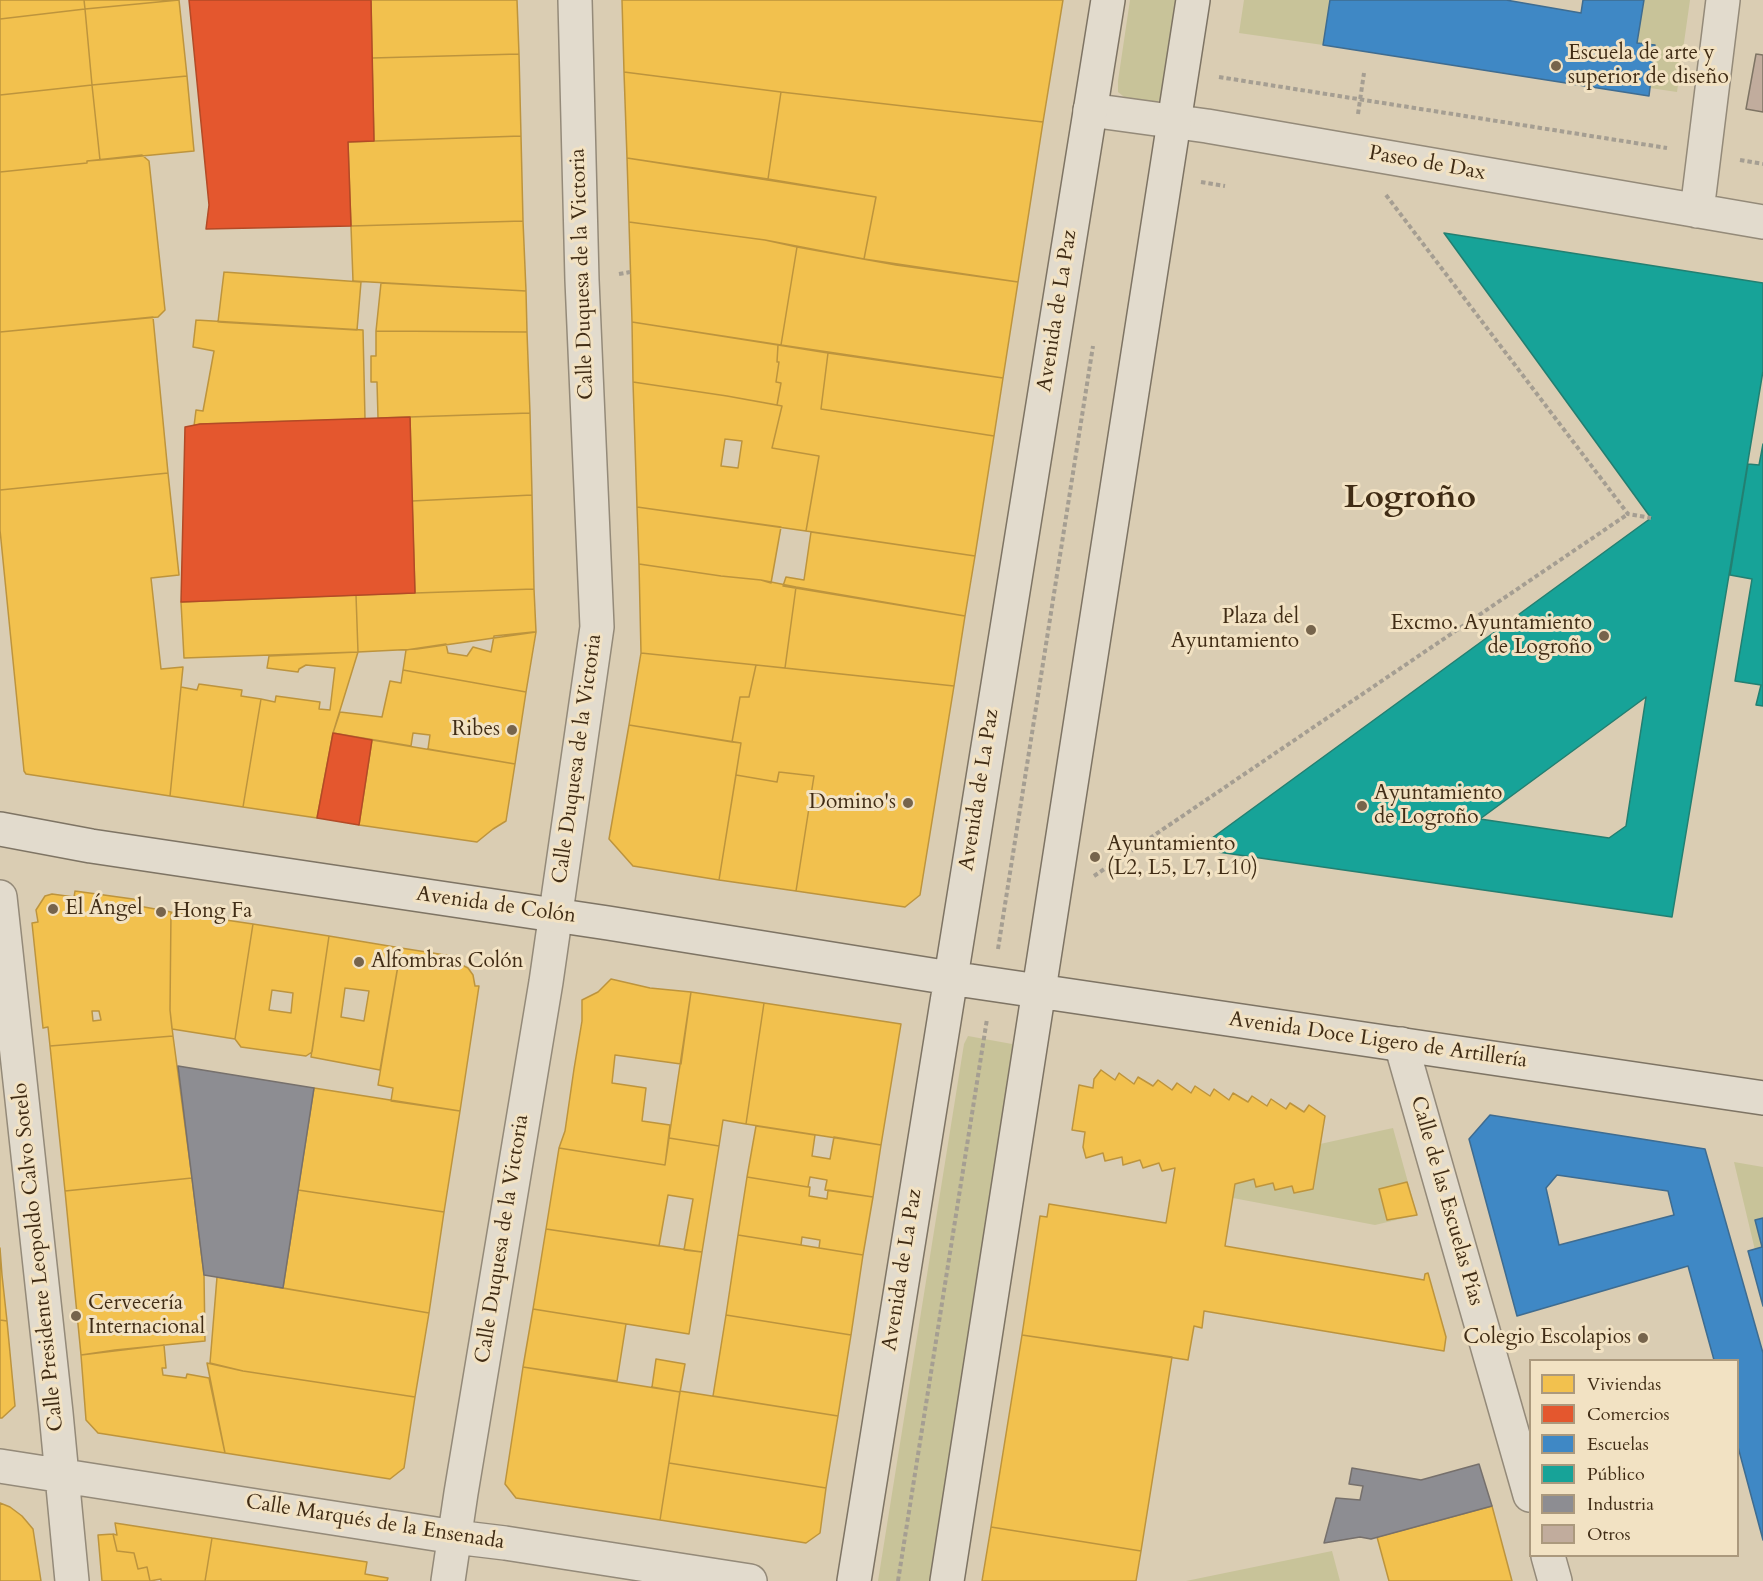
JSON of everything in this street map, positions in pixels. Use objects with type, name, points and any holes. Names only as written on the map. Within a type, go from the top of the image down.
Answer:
[{"type":"main road","name":"Calle Duquesa de la Victoria","points":[[448,1581],[546,982],[597,627],[582,280],[575,0]]},
{"type":"main road","name":"Avenida de La Paz","points":[[854,1581],[1108,0]]},
{"type":"main road","points":[[947,1581],[1194,0]]},
{"type":"main road","points":[[1697,211],[1723,0]]},
{"type":"main road","name":"Paseo de Dax","points":[[1090,110],[1175,122],[1763,222]]},
{"type":"main road","name":"Avenida de Colón","points":[[0,829],[91,846],[555,915],[993,984]]},
{"type":"main road","name":"Calle Presidente Leopoldo Calvo Sotelo","points":[[0,897],[72,1581]]},
{"type":"main road","name":"Avenida Doce Ligero de Artillería","points":[[993,984],[1763,1098]]},
{"type":"main road","name":"Calle de las Escuelas Pías","points":[[1401,1044],[1529,1492]]},
{"type":"main road","name":"Calle Marqués de la Ensenada","points":[[0,1466],[750,1581]]},
{"type":"main road","points":[[1548,1557],[1555,1581]]},
{"type":"path","points":[[1364,73],[1354,152],[1628,514],[1651,518]]},
{"type":"path","points":[[1214,76],[1763,164]]},
{"type":"path","name":"Avenida de La Paz","points":[[898,1581],[976,1100],[1093,345]]},
{"type":"path","points":[[964,890],[1054,903],[1628,514]]},
{"type":"path","points":[[932,1092],[976,1100]]},
{"type":"shaded area","points":[[1130,0],[1183,0],[1163,98],[1155,103],[1128,100],[1118,92]]},
{"type":"shaded area","points":[[1244,0],[1330,0],[1323,45],[1239,33]]},
{"type":"shaded area","points":[[1644,0],[1690,0],[1677,92],[1650,88],[1655,45],[1637,43]]},
{"type":"shaded area","points":[[968,1036],[1012,1044],[1015,1053],[932,1581],[878,1581],[964,1044]]},
{"type":"shaded area","points":[[1393,1128],[1417,1215],[1375,1225],[1233,1198],[1235,1184],[1254,1179],[1273,1183],[1275,1190],[1292,1186],[1295,1193],[1312,1189],[1320,1144]]},
{"type":"shaded area","points":[[1734,1162],[1763,1167],[1763,1218],[1755,1220],[1762,1247],[1755,1250]]},
{"type":"shaded area","points":[[1332,1551],[1340,1581],[1186,1581]]},
{"type":"building: Viviendas","points":[[0,0],[84,0],[85,9],[0,19]]},
{"type":"building: Viviendas","points":[[84,0],[179,0],[85,9]]},
{"type":"building: Viviendas","points":[[179,0],[187,76],[92,85],[85,9]]},
{"type":"building: Viviendas","points":[[371,0],[517,0],[519,54],[372,58]]},
{"type":"building: Viviendas","points":[[622,0],[1063,0],[1043,122],[624,72]]},
{"type":"building: Viviendas","points":[[85,9],[92,85],[0,95],[0,19]]},
{"type":"building: Viviendas","points":[[519,54],[521,136],[374,141],[372,58]]},
{"type":"building: Viviendas","points":[[624,72],[781,92],[768,179],[627,158]]},
{"type":"building: Viviendas","points":[[187,76],[194,151],[100,160],[92,85]]},
{"type":"building: Viviendas","points":[[92,85],[100,160],[0,172],[0,95]]},
{"type":"building: Viviendas","points":[[781,92],[1043,122],[1018,282],[864,259],[876,197],[768,179]]},
{"type":"building: Viviendas","points":[[521,136],[523,221],[351,226],[348,142]]},
{"type":"building: Viviendas","points":[[142,155],[149,161],[165,310],[158,317],[0,332],[0,172]]},
{"type":"building: Viviendas","points":[[627,158],[876,197],[864,259],[765,240],[629,222]]},
{"type":"building: Viviendas","points":[[523,221],[526,291],[353,281],[351,226]]},
{"type":"building: Viviendas","points":[[629,222],[765,240],[797,247],[781,345],[632,322]]},
{"type":"building: Viviendas","points":[[797,247],[896,265],[1018,282],[1003,378],[781,345]]},
{"type":"building: Viviendas","points":[[224,272],[361,282],[357,330],[218,322]]},
{"type":"building: Viviendas","points":[[381,283],[526,291],[527,332],[376,331]]},
{"type":"building: Viviendas","points":[[153,317],[168,473],[0,490],[0,332]]},
{"type":"building: Viviendas","points":[[196,320],[363,330],[365,419],[194,426],[196,410],[203,411],[214,351],[193,347]]},
{"type":"building: Viviendas","points":[[632,322],[778,345],[777,362],[779,362],[776,382],[781,383],[777,405],[633,382]]},
{"type":"building: Viviendas","points":[[376,331],[527,332],[530,413],[378,418],[377,382],[371,382],[371,356],[376,356]]},
{"type":"building: Viviendas","points":[[778,345],[828,353],[821,409],[994,436],[975,556],[806,531],[819,456],[772,448],[782,406],[777,405],[781,383],[776,382],[779,362],[777,362]]},
{"type":"building: Viviendas","points":[[828,353],[1003,378],[994,436],[821,409]]},
{"type":"building: Viviendas","points":[[633,382],[782,406],[772,448],[819,456],[806,531],[637,507]],"holes":[[[725,439],[742,441],[738,468],[721,466]]]},
{"type":"building: Viviendas","points":[[530,413],[532,495],[412,501],[410,417]]},
{"type":"building: Viviendas","points":[[168,473],[179,575],[151,578],[161,669],[183,667],[170,796],[26,774],[0,530],[0,490]]},
{"type":"building: Viviendas","points":[[532,495],[534,589],[415,593],[412,501]]},
{"type":"building: Viviendas","points":[[637,507],[781,527],[771,583],[639,564]]},
{"type":"building: Viviendas","points":[[811,532],[975,556],[965,616],[783,586],[786,577],[804,580]]},
{"type":"building: Viviendas","points":[[639,564],[761,580],[796,587],[785,668],[641,653]]},
{"type":"building: Viviendas","points":[[796,587],[965,616],[954,686],[785,668]]},
{"type":"building: Viviendas","points":[[534,589],[536,632],[417,649],[358,652],[356,595]]},
{"type":"building: Viviendas","points":[[356,595],[358,652],[184,658],[181,602]]},
{"type":"building: Viviendas","points":[[536,632],[526,692],[403,670],[406,650],[446,644],[448,653],[467,656],[473,647],[491,652],[494,636]]},
{"type":"building: Viviendas","points":[[358,652],[333,733],[317,818],[243,807],[261,699],[275,702],[276,696],[320,702],[319,709],[330,710],[335,668],[306,665],[298,672],[267,668],[269,656]]},
{"type":"building: Viviendas","points":[[641,653],[756,665],[749,697],[740,697],[732,742],[629,725]]},
{"type":"building: Viviendas","points":[[756,665],[954,686],[920,895],[905,907],[796,891],[814,776],[779,772],[777,782],[736,775],[741,743],[732,742],[740,697],[749,697]]},
{"type":"building: Viviendas","points":[[403,670],[526,692],[515,764],[428,749],[430,735],[413,733],[411,746],[333,733],[340,712],[382,717],[390,681],[401,683]]},
{"type":"building: Viviendas","points":[[199,684],[242,690],[241,696],[261,699],[243,807],[170,796],[181,687],[197,690]]},
{"type":"building: Viviendas","points":[[629,725],[741,743],[719,880],[633,866],[609,839]]},
{"type":"building: Viviendas","points":[[372,740],[515,764],[506,821],[477,842],[359,825]]},
{"type":"building: Viviendas","points":[[779,772],[814,776],[796,891],[719,880],[736,775],[777,782]]},
{"type":"building: Viviendas","points":[[75,891],[140,900],[139,906],[171,912],[170,1010],[173,1036],[50,1046],[48,1027],[43,1028],[32,923],[38,922],[36,910],[45,896],[52,894],[74,897]],"holes":[[[92,1011],[99,1011],[101,1020],[93,1021]]]},
{"type":"building: Viviendas","points":[[171,912],[253,924],[235,1039],[172,1029],[170,1010]]},
{"type":"building: Viviendas","points":[[253,924],[329,936],[312,1052],[306,1056],[241,1047],[235,1039]],"holes":[[[272,990],[293,993],[291,1013],[269,1010]]]},
{"type":"building: Viviendas","points":[[329,936],[401,948],[380,1070],[311,1057]],"holes":[[[345,988],[369,991],[364,1021],[341,1017]]]},
{"type":"building: Viviendas","points":[[401,948],[458,957],[458,963],[468,968],[473,975],[475,986],[479,986],[460,1111],[391,1101],[393,1088],[378,1085]]},
{"type":"building: Viviendas","points":[[611,979],[650,988],[691,992],[681,1064],[615,1055],[612,1083],[646,1088],[642,1121],[670,1125],[665,1165],[559,1148],[565,1131],[582,1021],[582,1000],[598,992]]},
{"type":"building: Viviendas","points":[[691,992],[764,1003],[746,1124],[723,1120],[719,1146],[669,1138]]},
{"type":"building: Viviendas","points":[[764,1003],[901,1024],[881,1145],[746,1124]]},
{"type":"building: Viviendas","points":[[173,1036],[192,1178],[65,1191],[50,1046]]},
{"type":"building: Viviendas","points":[[1101,1070],[1115,1080],[1119,1073],[1134,1084],[1138,1077],[1153,1086],[1158,1080],[1172,1090],[1177,1083],[1191,1093],[1195,1086],[1210,1096],[1214,1089],[1229,1100],[1233,1093],[1248,1102],[1252,1096],[1267,1106],[1271,1099],[1286,1109],[1290,1103],[1304,1112],[1309,1105],[1325,1116],[1313,1189],[1294,1193],[1292,1186],[1275,1190],[1273,1183],[1256,1187],[1254,1179],[1235,1184],[1225,1246],[1424,1280],[1425,1274],[1428,1273],[1446,1337],[1444,1351],[1204,1311],[1202,1328],[1194,1326],[1188,1360],[1022,1335],[1040,1216],[1047,1217],[1049,1204],[1166,1223],[1175,1168],[1162,1171],[1159,1163],[1143,1168],[1140,1160],[1123,1165],[1122,1157],[1105,1161],[1103,1153],[1086,1158],[1083,1147],[1085,1132],[1072,1130],[1079,1085],[1093,1088],[1094,1079]]},
{"type":"building: Viviendas","points":[[314,1088],[460,1111],[444,1212],[298,1190]]},
{"type":"building: Viviendas","points":[[756,1126],[815,1135],[812,1156],[830,1159],[834,1137],[881,1145],[873,1197],[825,1190],[827,1180],[810,1177],[808,1187],[747,1177]]},
{"type":"building: Viviendas","points":[[669,1138],[719,1146],[702,1252],[684,1250],[693,1199],[668,1195],[659,1246],[546,1229],[559,1148],[665,1165]]},
{"type":"building: Viviendas","points":[[747,1177],[810,1187],[809,1196],[827,1199],[828,1190],[873,1197],[863,1255],[819,1248],[820,1240],[802,1237],[801,1245],[738,1235]]},
{"type":"building: Viviendas","points":[[192,1178],[204,1275],[205,1341],[81,1355],[65,1191]]},
{"type":"building: Viviendas","points":[[1407,1182],[1417,1215],[1387,1220],[1379,1189]]},
{"type":"building: Viviendas","points":[[298,1190],[444,1212],[429,1313],[283,1288]]},
{"type":"building: Viviendas","points":[[546,1229],[702,1252],[689,1334],[533,1309]]},
{"type":"building: Viviendas","points":[[738,1235],[863,1255],[851,1335],[726,1315]]},
{"type":"building: Viviendas","points":[[0,1248],[2,1275],[7,1321],[0,1320]]},
{"type":"building: Viviendas","points":[[217,1277],[429,1313],[415,1397],[243,1371],[210,1363]]},
{"type":"building: Viviendas","points":[[533,1309],[626,1324],[617,1381],[523,1367]]},
{"type":"building: Viviendas","points":[[726,1315],[851,1335],[838,1416],[713,1396]]},
{"type":"building: Viviendas","points":[[0,1320],[7,1321],[15,1406],[2,1418],[0,1418]]},
{"type":"building: Viviendas","points":[[1022,1335],[1172,1357],[1141,1551],[991,1527]]},
{"type":"building: Viviendas","points":[[164,1345],[166,1368],[162,1368],[163,1375],[186,1378],[187,1374],[209,1378],[225,1453],[98,1433],[86,1420],[81,1355]]},
{"type":"building: Viviendas","points":[[656,1359],[685,1364],[680,1392],[652,1387]]},
{"type":"building: Viviendas","points":[[207,1363],[243,1371],[415,1397],[404,1468],[390,1479],[225,1453]]},
{"type":"building: Viviendas","points":[[523,1367],[680,1392],[660,1520],[516,1498],[505,1484]]},
{"type":"building: Viviendas","points":[[680,1391],[838,1416],[826,1488],[669,1463]]},
{"type":"building: Viviendas","points":[[669,1463],[826,1488],[820,1533],[806,1543],[660,1520]]},
{"type":"building: Viviendas","points":[[0,1503],[22,1516],[33,1529],[41,1581],[0,1581]]},
{"type":"building: Viviendas","points":[[1492,1506],[1512,1581],[1389,1581],[1377,1537]]},
{"type":"building: Viviendas","points":[[115,1523],[212,1538],[205,1581],[161,1581],[161,1579],[150,1581],[147,1567],[138,1569],[134,1553],[117,1551],[113,1534],[117,1535]]},
{"type":"building: Viviendas","points":[[991,1527],[1141,1551],[1136,1581],[982,1581]]},
{"type":"building: Viviendas","points":[[113,1534],[117,1551],[134,1553],[138,1569],[147,1567],[150,1581],[102,1581],[98,1535]]},
{"type":"building: Viviendas","points":[[212,1538],[367,1562],[365,1574],[388,1578],[387,1581],[205,1581]]},
{"type":"building: Comercios","points":[[189,0],[371,0],[374,141],[348,142],[351,226],[206,229],[209,205]]},
{"type":"building: Comercios","points":[[410,417],[415,593],[181,602],[185,427],[200,424]]},
{"type":"building: Comercios","points":[[333,733],[372,740],[359,825],[317,818]]},
{"type":"building: Escuelas","name":"Escuela de arte y superior de diseño","points":[[1330,0],[1506,0],[1581,13],[1583,0],[1644,0],[1637,43],[1655,45],[1649,96],[1323,45]]},
{"type":"building: Escuelas","points":[[1490,1115],[1705,1149],[1763,1353],[1763,1540],[1739,1451],[1739,1359],[1714,1359],[1688,1266],[1517,1316],[1469,1139]],"holes":[[[1557,1175],[1668,1191],[1674,1215],[1559,1245],[1546,1188]]]},
{"type":"building: Escuelas","points":[[1763,1218],[1763,1306],[1748,1251],[1762,1247],[1755,1220]]},
{"type":"building: Público","name":"Excmo. Ayuntamiento de Logroño","points":[[1444,233],[1763,283],[1763,371],[1672,917],[1197,849],[1651,518]],"holes":[[[1646,697],[1626,826],[1609,838],[1480,819]]]},
{"type":"building: Público","points":[[1763,444],[1763,706],[1756,705],[1761,685],[1735,681],[1752,579],[1730,575],[1748,464],[1759,465]]},
{"type":"building: Industria","points":[[178,1066],[314,1088],[283,1288],[204,1275]]},
{"type":"building: Industria","points":[[1479,1464],[1492,1506],[1371,1539],[1360,1537],[1324,1543],[1336,1498],[1360,1500],[1363,1486],[1349,1484],[1352,1468],[1421,1480]]},
{"type":"building: Otros","points":[[1756,54],[1763,55],[1763,112],[1746,109]]},
{"type":"place","name":"Escuela de arte y superior de diseño","points":[[1556,66]]},
{"type":"place","name":"Plaza del Ayuntamiento","points":[[1311,630]]},
{"type":"place","name":"Excmo. Ayuntamiento de Logroño","points":[[1604,636]]},
{"type":"place","name":"Ribes","points":[[512,730]]},
{"type":"place","name":"Domino's","points":[[908,803]]},
{"type":"place","name":"Ayuntamiento de Logroño","points":[[1362,806]]},
{"type":"place","name":"Ayuntamiento (L2, L5, L7, L10)","points":[[1095,857]]},
{"type":"place","name":"El Ángel","points":[[53,909]]},
{"type":"place","name":"Hong Fa","points":[[161,912]]},
{"type":"place","name":"Alfombras Colón","points":[[359,962]]},
{"type":"place","name":"Cervecería Internacional","points":[[76,1316]]},
{"type":"place","name":"Colegio Escolapios","points":[[1643,1338]]},
{"type":"district","name":"Logroño","points":[[1410,499]]}]
